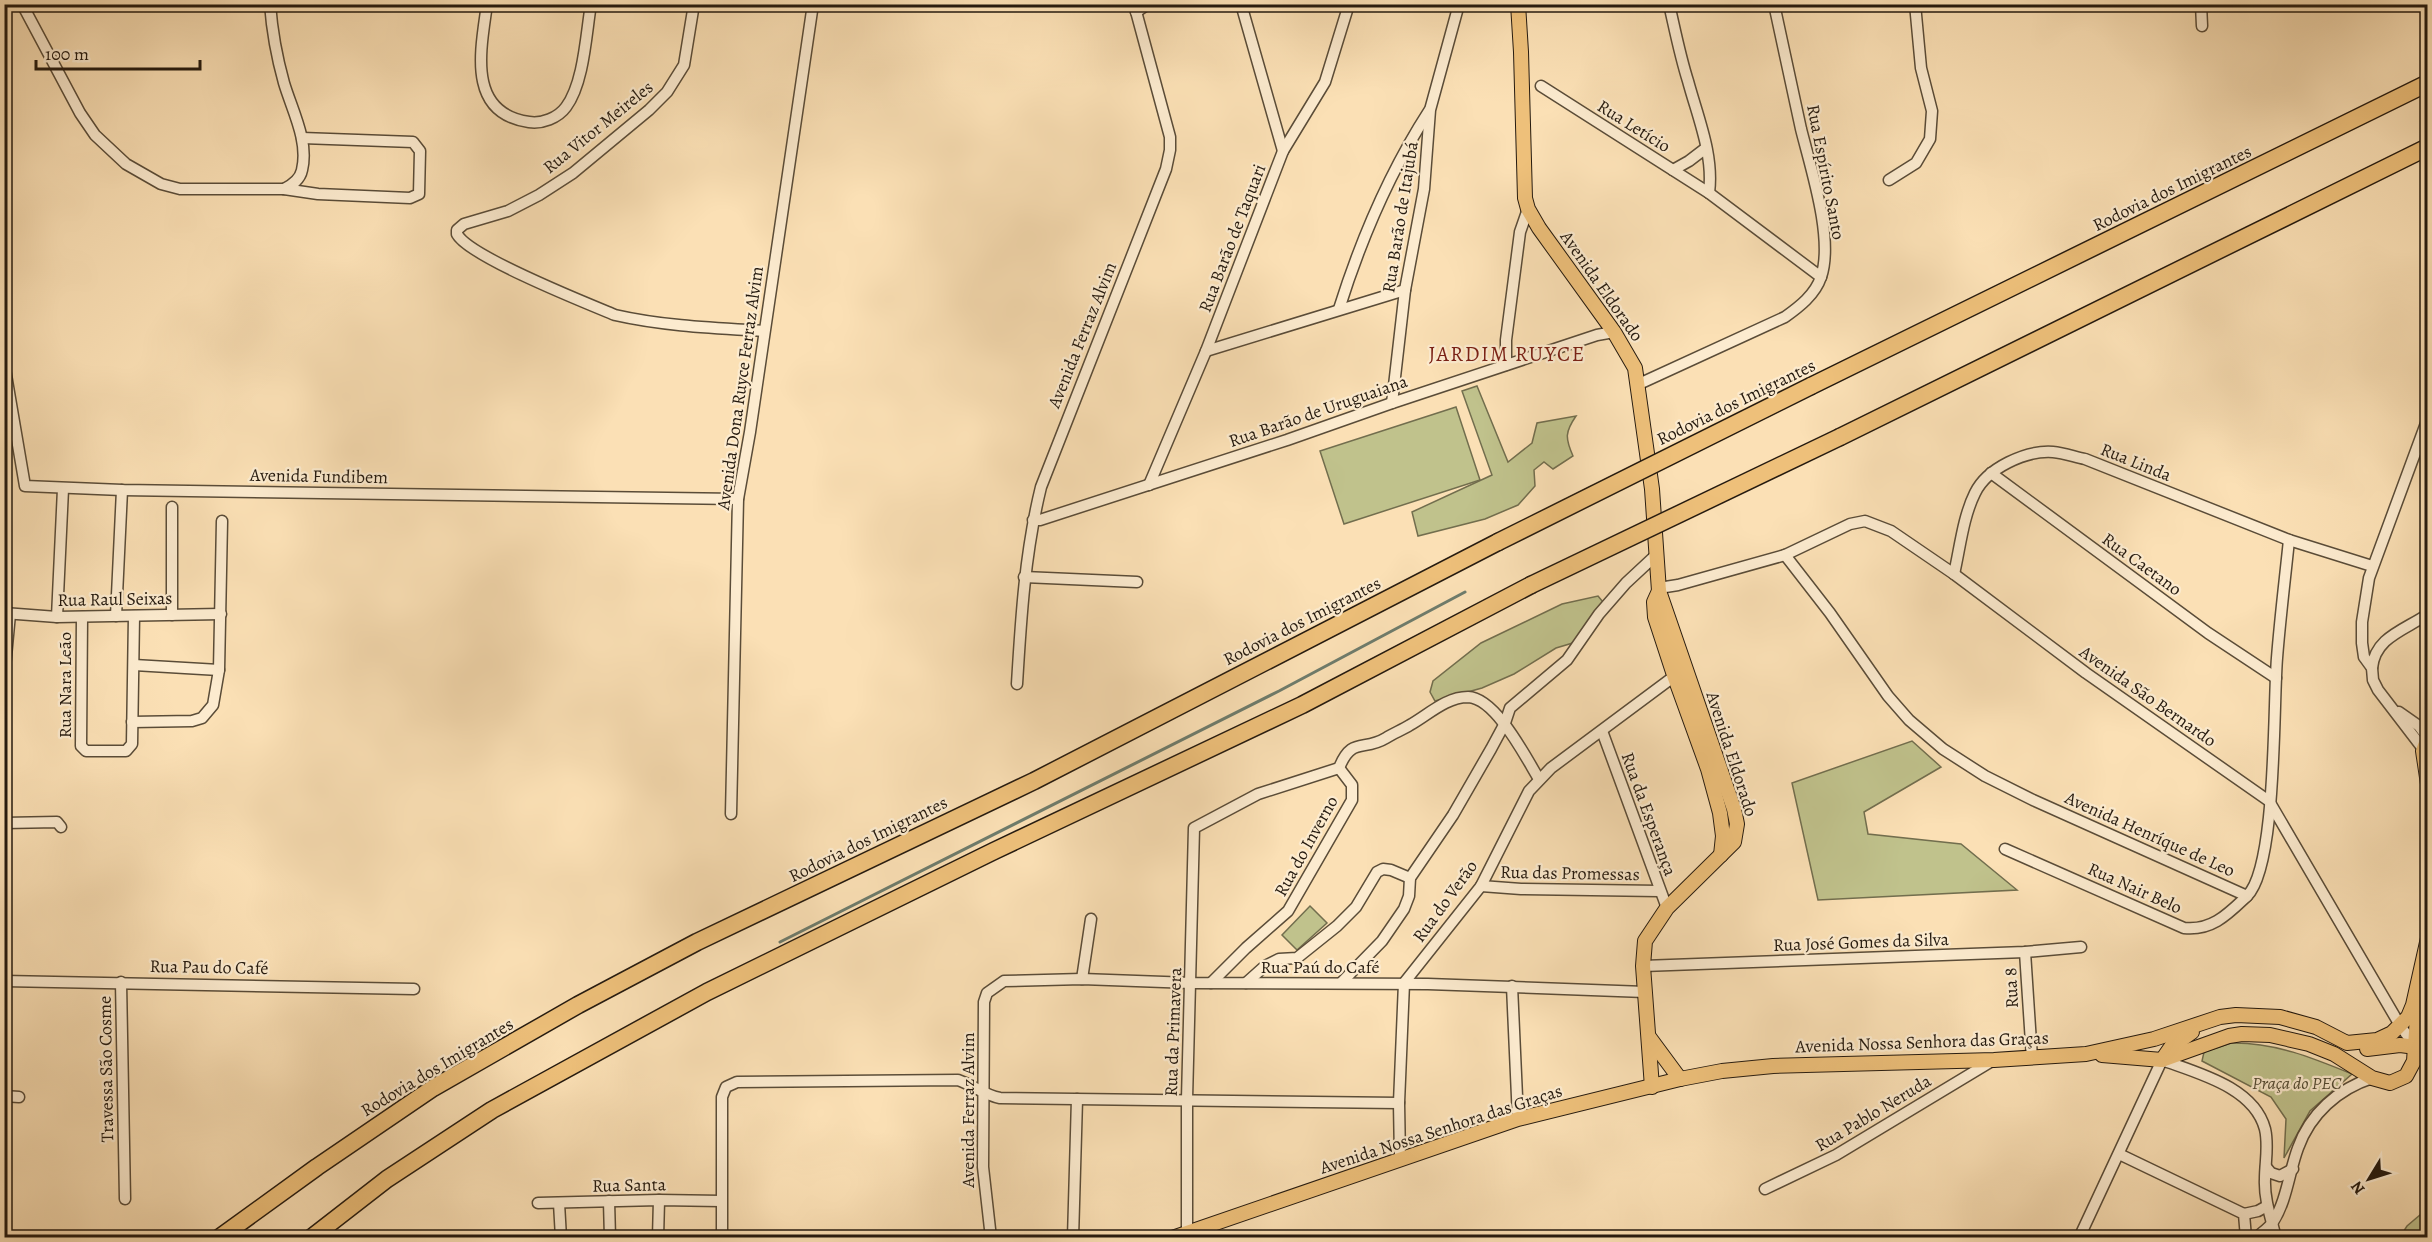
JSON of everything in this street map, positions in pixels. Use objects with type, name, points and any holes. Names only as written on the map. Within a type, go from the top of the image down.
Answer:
[{"type":"highway","name":"Rodovia dos Imigrantes","points":[[219,1238],[335,1154],[433,1088],[578,1005],[697,942],[1034,781],[1498,542],[2427,83]]},
{"type":"highway","points":[[311,1238],[387,1179],[492,1110],[707,992],[994,851],[1302,705],[1531,585],[1840,437],[2427,147]]},
{"type":"main road","name":"Avenida Eldorado","points":[[1518,4],[1524,188],[1528,209],[1539,228],[1614,332],[1635,368],[1652,489],[1659,590],[1680,672],[1713,767],[1734,809],[1737,824],[1734,842],[1667,908],[1645,941],[1643,966],[1652,1087]]},
{"type":"main road","points":[[2426,748],[2427,784]]},
{"type":"main road","points":[[2347,1043],[2377,1040],[2401,1027],[2413,1005],[2427,938]]},
{"type":"main road","points":[[2372,1078],[2390,1083],[2406,1076],[2422,1048],[2418,985]]},
{"type":"main road","name":"Avenida Nossa Senhora das Graças","points":[[1172,1238],[1518,1119],[1680,1079],[1773,1066],[1994,1060],[2086,1053],[2154,1039],[2211,1020],[2242,1015],[2280,1017],[2316,1027],[2363,1050],[2400,1045],[2422,1048]]},
{"type":"main road","points":[[2162,1060],[2166,1052],[2177,1042],[2211,1020]]},
{"type":"main road","points":[[1648,1035],[1680,1079]]},
{"type":"main road","name":"Avenida Nossa Senhora das Graças","points":[[2086,1053],[2162,1060],[2229,1036],[2270,1035],[2310,1044],[2334,1054],[2372,1078]]},
{"type":"street","points":[[22,4],[80,113],[95,135],[126,164],[160,184],[180,189],[284,189],[318,194],[410,198],[417,196],[421,190],[420,151],[413,142],[302,138]]},
{"type":"street","points":[[270,4],[272,29],[284,82],[302,138],[302,169],[295,183],[284,189]]},
{"type":"street","points":[[487,4],[480,56],[483,87],[492,102],[503,112],[520,121],[544,121],[565,109],[579,77],[591,4]]},
{"type":"street","name":"Rua Vitor Meireles","points":[[694,4],[684,65],[667,92],[649,110],[573,173],[539,195],[508,211],[464,224],[457,230],[457,234],[462,241],[494,261],[615,315],[698,327],[764,331]]},
{"type":"street","name":"Avenida Dona Ruyce Ferraz Alvim","points":[[731,814],[738,499],[750,432],[813,4]]},
{"type":"street","points":[[1135,8],[1148,4]]},
{"type":"street","points":[[1241,4],[1283,150]]},
{"type":"street","name":"Rua Barão de Taquari","points":[[1149,485],[1206,351],[1283,150],[1325,82],[1348,4]]},
{"type":"street","name":"Rua Barão de Itajubá","points":[[1392,403],[1405,290],[1424,189],[1430,110],[1459,4]]},
{"type":"street","points":[[1669,4],[1712,175],[1709,193]]},
{"type":"street","name":"Rua Espírito Santo","points":[[1639,384],[1785,317],[1814,291],[1821,277],[1825,255],[1822,223],[1774,4]]},
{"type":"street","points":[[1889,180],[1916,163],[1930,139],[1932,111],[1921,68],[1915,4]]},
{"type":"street","points":[[2201,4],[2202,26]]},
{"type":"street","name":"Avenida Ferraz Alvim","points":[[1017,684],[1024,577],[1041,487],[1052,453],[1168,161],[1170,137],[1135,8]]},
{"type":"street","name":"Rua Letício","points":[[1540,87],[1709,193],[1821,277]]},
{"type":"street","points":[[1339,309],[1362,239],[1399,160],[1430,110]]},
{"type":"street","points":[[1673,170],[1706,148]]},
{"type":"street","points":[[1506,365],[1506,340],[1520,232],[1528,209]]},
{"type":"street","points":[[1206,351],[1405,290]]},
{"type":"street","name":"Rua Barão de Uruguaiana","points":[[1033,520],[1040,520],[1149,485],[1506,365],[1614,332]]},
{"type":"street","name":"Avenida Fundibem","points":[[4,363],[26,486],[63,489],[738,499]]},
{"type":"street","points":[[2372,668],[2364,657],[2361,633],[2372,566],[2427,418]]},
{"type":"street","name":"Rua Linda","points":[[1954,574],[1971,501],[1976,490],[1991,473],[2024,457],[2041,453],[2064,454],[2085,459],[2289,540],[2372,566]]},
{"type":"street","name":"Rua Caetano","points":[[1991,473],[2208,633],[2276,678]]},
{"type":"street","points":[[57,617],[63,489]]},
{"type":"street","points":[[116,616],[122,490]]},
{"type":"street","points":[[172,507],[172,615]]},
{"type":"street","points":[[134,616],[132,722],[192,721],[202,718],[213,705],[219,670],[222,521]]},
{"type":"street","name":"Avenida São Bernardo","points":[[1659,590],[1785,555],[1850,524],[1865,521],[1891,531],[1954,574],[2086,673],[2270,801],[2401,1027],[2422,1048]]},
{"type":"street","name":"Avenida Henríque de Leo","points":[[1785,555],[1830,613],[1888,696],[1909,720],[1943,749],[1978,772],[2033,800],[2247,896],[2257,884],[2267,839],[2276,678],[2289,540]]},
{"type":"street","name":"Rua do Verão","points":[[1341,983],[1380,943],[1408,902],[1410,878],[1453,814],[1505,723],[1510,708],[1567,660],[1599,614],[1626,583],[1655,556]]},
{"type":"street","points":[[1024,577],[1137,582]]},
{"type":"street","points":[[4,678],[7,613]]},
{"type":"street","name":"Rua Raul Seixas","points":[[7,613],[57,617],[221,614]]},
{"type":"street","name":"Rua Nara Leão","points":[[82,617],[82,748],[86,751],[129,750],[132,744],[132,722]]},
{"type":"street","points":[[2425,617],[2381,644],[2373,655],[2372,668],[2373,680],[2378,690],[2394,708],[2419,726],[2426,748]]},
{"type":"street","points":[[134,665],[219,670]]},
{"type":"street","name":"Rua do Verão","points":[[1404,983],[1480,886],[1529,791],[1539,779],[1680,672]]},
{"type":"street","points":[[1338,768],[1349,750],[1363,744],[1380,741],[1410,725],[1428,712],[1456,700],[1475,698],[1505,723],[1539,779]]},
{"type":"street","name":"Rua da Esperança","points":[[1602,731],[1667,908]]},
{"type":"street","name":"Rua da Primavera","points":[[1187,1232],[1192,832],[1198,824],[1258,794],[1338,768]]},
{"type":"street","name":"Rua do Inverno","points":[[1211,983],[1246,948],[1279,921],[1295,901],[1352,800],[1352,785],[1338,768]]},
{"type":"street","points":[[4,823],[57,822],[61,827]]},
{"type":"street","name":"Rua Nair Belo","points":[[2005,849],[2184,927],[2195,929],[2213,924],[2247,896]]},
{"type":"street","points":[[1246,983],[1265,966],[1279,959],[1297,958],[1337,926],[1356,907],[1377,872],[1383,869],[1391,870],[1410,878]]},
{"type":"street","name":"Rua das Promessas","points":[[1480,886],[1533,890],[1659,891]]},
{"type":"street","points":[[1082,979],[1090,920]]},
{"type":"street","name":"Rua José Gomes da Silva","points":[[1643,966],[2025,952],[2081,947]]},
{"type":"street","name":"Rua 8","points":[[2025,952],[2032,1058]]},
{"type":"street","name":"Rua Paú do Café","points":[[995,985],[1010,981],[1082,979],[1191,983],[1404,983],[1645,992]]},
{"type":"street","name":"Rua Pau do Café","points":[[4,981],[414,989]]},
{"type":"street","name":"Travessa São Cosme","points":[[121,982],[125,1199]]},
{"type":"street","points":[[1400,1159],[1399,1103],[1404,983]]},
{"type":"street","name":"Avenida Ferraz Alvim","points":[[992,1238],[983,1167],[984,1002],[987,993],[995,985]]},
{"type":"street","points":[[1512,986],[1518,1119]]},
{"type":"street","name":"Rua Pablo Neruda","points":[[1766,1188],[1836,1155],[1994,1060]]},
{"type":"street","points":[[2079,1238],[2162,1060],[2230,1088],[2258,1113],[2267,1142],[2265,1178],[2267,1206],[2276,1238]]},
{"type":"street","points":[[2256,1238],[2272,1223],[2293,1169],[2302,1137],[2319,1113],[2346,1089],[2372,1078]]},
{"type":"street","points":[[722,1238],[722,1097],[723,1091],[730,1084],[958,1080],[1000,1098],[1399,1103]]},
{"type":"street","points":[[4,1096],[19,1097]]},
{"type":"street","points":[[1073,1238],[1077,1099]]},
{"type":"street","points":[[2120,1154],[2244,1214],[2267,1206]]},
{"type":"street","points":[[2266,1167],[2271,1173],[2280,1176],[2293,1169]]},
{"type":"street","points":[[658,1238],[659,1200]]},
{"type":"street","points":[[609,1201],[610,1238]]},
{"type":"street","name":"Rua Santa","points":[[538,1203],[721,1201]]},
{"type":"street","points":[[559,1203],[561,1238]]},
{"type":"street","points":[[2244,1214],[2246,1238]]},
{"type":"green space","points":[[1477,386],[1508,462],[1532,443],[1537,423],[1576,416],[1567,435],[1573,456],[1553,469],[1544,462],[1534,470],[1535,486],[1518,505],[1485,519],[1418,536],[1412,512],[1492,475],[1462,391]]},
{"type":"green space","points":[[1456,407],[1480,480],[1344,524],[1320,451]]},
{"type":"green space","points":[[1598,596],[1603,602],[1576,642],[1556,648],[1514,674],[1482,688],[1435,701],[1430,692],[1433,681],[1481,643],[1562,604]]},
{"type":"green space","points":[[1912,741],[1941,767],[1864,812],[1868,834],[1961,844],[2017,890],[1818,900],[1792,783]]},
{"type":"green space","points":[[1310,906],[1327,923],[1297,950],[1282,935]]},
{"type":"green space","name":"Praça do PEC","points":[[2231,1043],[2278,1048],[2352,1074],[2310,1111],[2284,1158],[2286,1119],[2271,1097],[2202,1061],[2204,1052]]},
{"type":"green space","points":[[2427,1209],[2427,1237],[2400,1237],[2407,1226]]},
{"type":"waterway","points":[[780,942],[1279,691],[1465,592]]},
{"type":"district","name":"JARDIM RUYCE","points":[[1507,354]]}]
